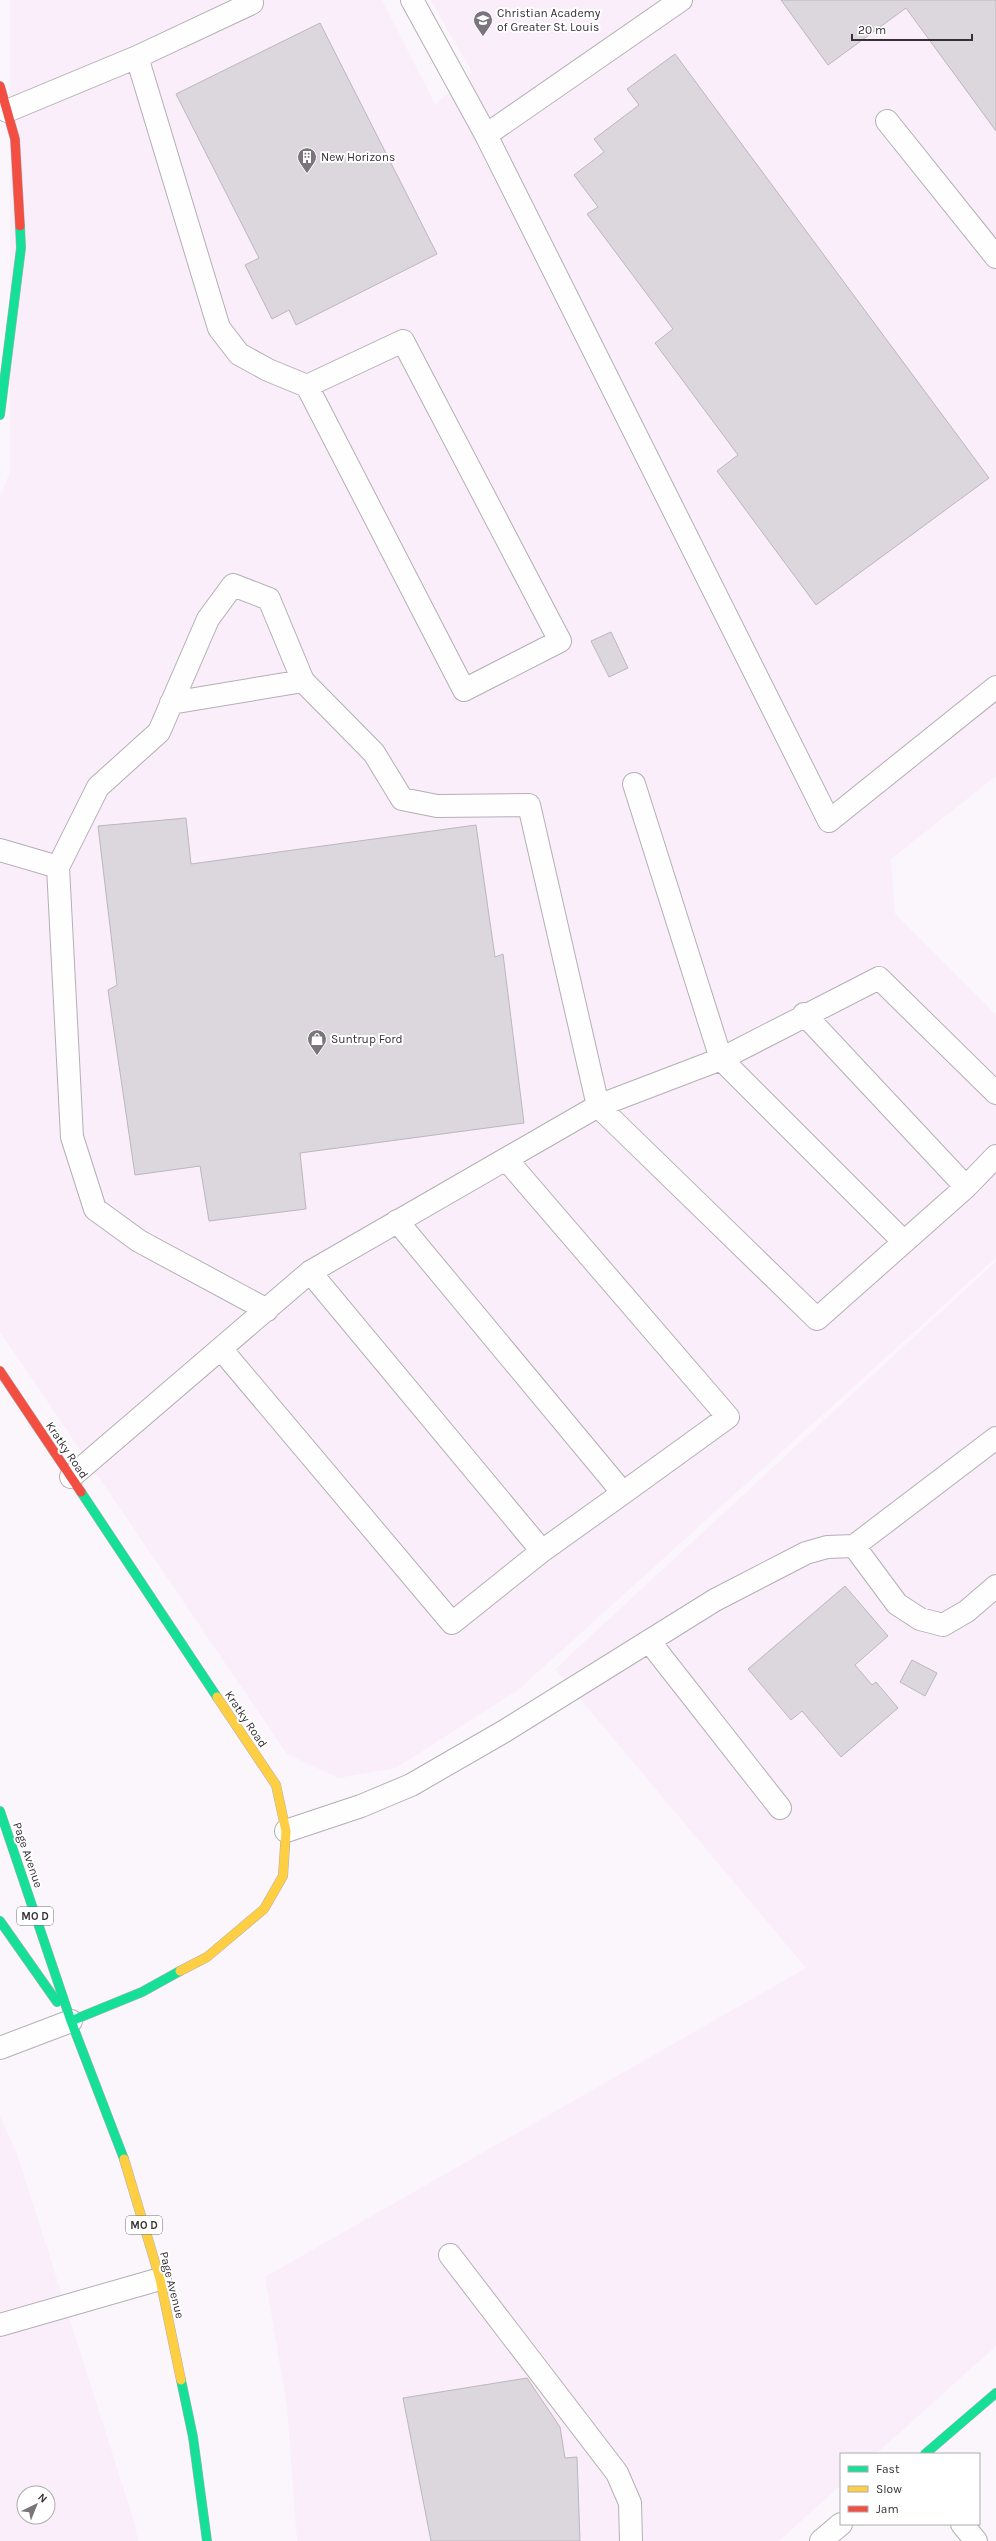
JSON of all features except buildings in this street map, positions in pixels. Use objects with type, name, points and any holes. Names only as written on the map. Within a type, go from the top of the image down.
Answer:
[{"type":"street","points":[[412,0],[486,135],[829,821],[996,687]]},
{"type":"street","points":[[486,135],[681,0]]},
{"type":"street","points":[[7,111],[137,57],[252,3]]},
{"type":"street","points":[[137,57],[219,328],[239,354],[268,370],[307,386],[464,690],[560,641],[403,341],[307,386]]},
{"type":"street","points":[[0,86],[15,139],[21,248],[0,415]]},
{"type":"street","points":[[887,121],[996,257]]},
{"type":"street","points":[[267,1310],[139,1241],[95,1209],[72,1137],[58,867],[98,788],[159,732],[208,619],[233,585],[269,599],[303,681],[374,753],[402,799],[437,806],[529,805],[598,1106],[817,1319],[966,1187],[996,1156]]},
{"type":"street","points":[[172,703],[303,681]]},
{"type":"street","points":[[634,784],[721,1059],[904,1242]]},
{"type":"street","points":[[0,850],[58,867]]},
{"type":"street","points":[[70,1477],[310,1272],[598,1106],[721,1059],[804,1014],[879,978],[996,1093]]},
{"type":"street","points":[[804,1014],[966,1187]]},
{"type":"street","points":[[221,1349],[452,1623],[542,1551],[728,1417],[506,1160]]},
{"type":"street","points":[[397,1221],[623,1493]]},
{"type":"street","points":[[310,1272],[542,1551]]},
{"type":"street","name":"Kratky Road","points":[[0,1372],[276,1785],[286,1831],[283,1876],[264,1909],[207,1957],[142,1992],[71,2021]]},
{"type":"street","points":[[286,1831],[362,1806],[411,1785],[503,1732],[715,1600],[806,1553],[827,1547],[854,1546],[996,1438]]},
{"type":"street","points":[[854,1546],[897,1604],[920,1619],[943,1625],[967,1611],[996,1586]]},
{"type":"street","points":[[648,1641],[780,1808]]},
{"type":"street","name":"Page Avenue","points":[[0,1811],[71,2021],[118,2142],[160,2279],[193,2437],[207,2541]]},
{"type":"street","name":"Page Avenue","points":[[0,1921],[71,2021]]},
{"type":"street","points":[[0,2048],[71,2021]]},
{"type":"street","points":[[450,2255],[617,2473],[630,2503],[631,2541]]},
{"type":"street","points":[[0,2325],[160,2279]]},
{"type":"street","points":[[926,2453],[996,2393]]},
{"type":"street","points":[[821,2541],[840,2525]]},
{"type":"street","points":[[963,2525],[976,2541]]},
{"type":"shaded area","points":[[10,0],[382,0],[435,104],[472,73],[431,0],[996,0],[996,776],[891,859],[895,914],[996,1015],[996,1258],[518,1690],[396,1768],[338,1778],[287,1754],[0,1332],[0,497],[10,472]]},
{"type":"shaded area","points":[[996,1261],[996,2346],[877,2453],[840,2453],[840,2486],[779,2541],[297,2541],[287,2407],[265,2277],[806,1968],[555,1669]]},
{"type":"shaded area","points":[[0,2116],[17,2154],[134,2521],[138,2541],[0,2541]]},
{"type":"traffic: fast","points":[[0,415],[21,248],[20,226]]},
{"type":"traffic: fast","points":[[81,1492],[217,1697]]},
{"type":"traffic: fast","points":[[0,1811],[71,2021],[124,2159]]},
{"type":"traffic: fast","points":[[0,1921],[57,2002]]},
{"type":"traffic: fast","points":[[71,2021],[142,1992],[180,1971]]},
{"type":"traffic: fast","points":[[181,2380],[193,2437],[207,2541]]},
{"type":"traffic: fast","points":[[926,2453],[996,2393]]},
{"type":"traffic: slow","points":[[180,1971],[207,1957],[264,1909],[283,1876],[286,1831],[276,1785],[217,1697]]},
{"type":"traffic: slow","points":[[124,2159],[160,2279],[181,2380]]},
{"type":"traffic: jam","points":[[0,86],[15,139],[20,226]]},
{"type":"traffic: jam","points":[[0,1371],[81,1492]]},
{"type":"place","name":"Christian Academy of Greater St. Louis","points":[[483,37]]},
{"type":"place","name":"New Horizons","points":[[307,174]]},
{"type":"place","name":"Suntrup Ford","points":[[317,1056]]}]
